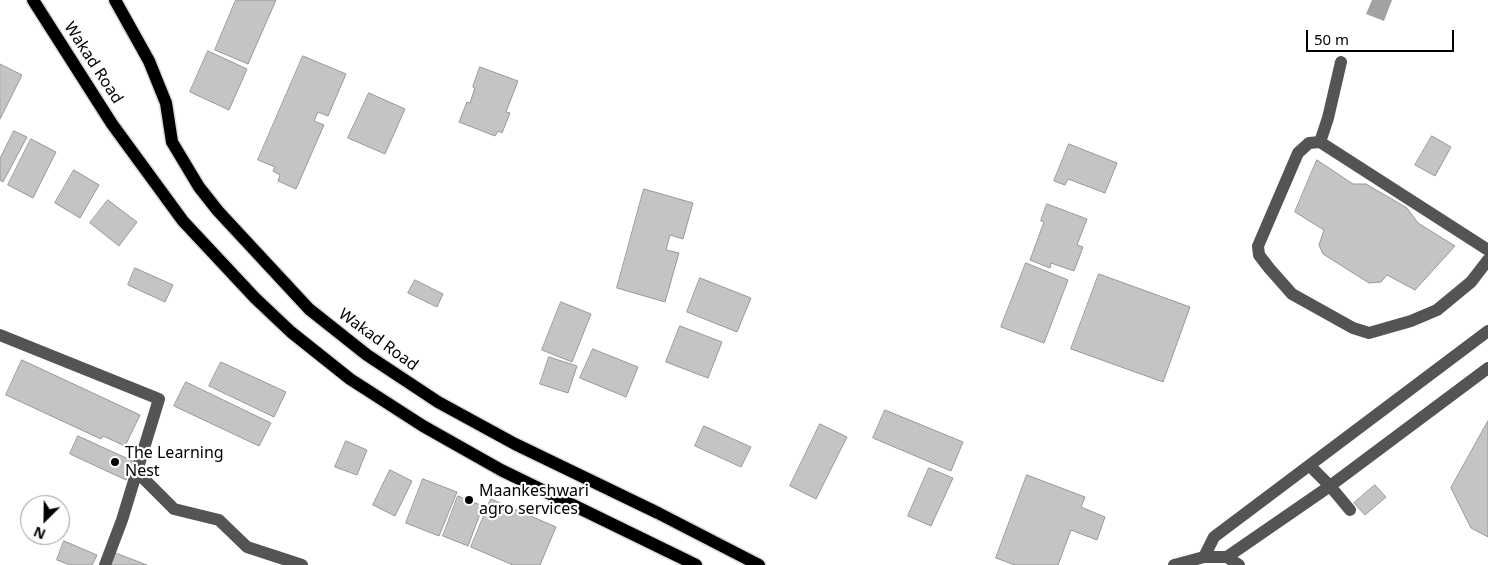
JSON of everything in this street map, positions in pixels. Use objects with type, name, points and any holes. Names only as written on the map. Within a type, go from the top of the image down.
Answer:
[{"type":"main road","name":"Wakad Road","points":[[33,0],[112,124],[183,221],[255,298],[291,332],[350,379],[423,426],[501,470],[696,565]]},
{"type":"main road","name":"Wakad Road","points":[[114,0],[148,61],[166,103],[172,142],[199,187],[218,211],[309,309],[367,355],[438,402],[515,444],[658,513],[759,565]]},
{"type":"street","points":[[1320,142],[1328,118],[1341,62]]},
{"type":"street","points":[[1488,250],[1320,142],[1309,143],[1298,153],[1258,246],[1259,255],[1292,294],[1353,328],[1369,333],[1411,321],[1437,310],[1471,282],[1488,260]]},
{"type":"street","points":[[1204,558],[1214,537],[1488,331]]},
{"type":"street","points":[[0,335],[159,399],[122,520],[104,565]]},
{"type":"street","points":[[1174,565],[1204,558],[1227,557],[1330,486],[1488,368]]},
{"type":"street","points":[[1310,466],[1350,510]]},
{"type":"street","points":[[137,472],[174,508],[219,520],[247,547],[302,565]]},
{"type":"street","points":[[1227,557],[1239,565]]},
{"type":"shaded area","points":[[1372,0],[1392,0],[1384,21],[1366,14]]},
{"type":"building","points":[[236,0],[276,0],[248,64],[215,50]]},
{"type":"building","points":[[208,51],[247,69],[229,110],[190,92]]},
{"type":"building","points":[[303,56],[346,74],[328,116],[318,112],[314,121],[324,125],[296,189],[278,181],[280,175],[273,171],[275,167],[258,160]]},
{"type":"building","points":[[0,64],[22,75],[0,119]]},
{"type":"building","points":[[480,67],[518,81],[506,112],[510,113],[502,133],[498,131],[495,136],[459,122],[467,102],[470,103]]},
{"type":"building","points":[[369,93],[405,109],[385,154],[348,138]]},
{"type":"building","points":[[14,131],[27,137],[3,182],[0,180],[0,159]]},
{"type":"building","points":[[1432,136],[1451,147],[1435,176],[1415,165]]},
{"type":"building","points":[[31,139],[56,152],[33,198],[8,185]]},
{"type":"building","points":[[1069,144],[1117,163],[1105,193],[1068,179],[1065,185],[1054,181]]},
{"type":"building","points":[[1317,160],[1353,184],[1366,184],[1407,208],[1418,223],[1455,246],[1415,290],[1387,275],[1381,282],[1369,283],[1323,254],[1319,245],[1324,230],[1295,212]]},
{"type":"building","points":[[74,170],[99,185],[80,218],[55,203]]},
{"type":"building","points":[[644,189],[693,203],[683,239],[670,235],[666,250],[679,253],[665,302],[617,288]]},
{"type":"building","points":[[108,200],[137,222],[119,246],[90,223]]},
{"type":"building","points":[[1047,204],[1087,219],[1077,245],[1083,247],[1074,271],[1051,263],[1050,268],[1030,260],[1044,222],[1041,221]]},
{"type":"building","points":[[1026,263],[1068,280],[1044,343],[1001,327]]},
{"type":"building","points":[[135,268],[173,285],[165,302],[128,285]]},
{"type":"building","points":[[1099,274],[1190,307],[1163,382],[1071,349]]},
{"type":"building","points":[[700,278],[751,298],[737,332],[687,312]]},
{"type":"building","points":[[415,280],[443,294],[437,307],[408,293]]},
{"type":"building","points":[[561,302],[591,314],[572,362],[542,350]]},
{"type":"building","points":[[680,326],[722,342],[708,378],[666,362]]},
{"type":"building","points":[[593,349],[638,367],[626,397],[580,378]]},
{"type":"building","points":[[549,357],[577,366],[568,393],[540,384]]},
{"type":"building","points":[[22,360],[140,415],[125,446],[103,436],[101,439],[6,395]]},
{"type":"building","points":[[221,362],[286,392],[274,417],[209,386]]},
{"type":"building","points":[[186,382],[271,423],[259,446],[174,406]]},
{"type":"building","points":[[885,410],[963,442],[951,471],[873,438]]},
{"type":"building","points":[[1488,421],[1488,537],[1471,528],[1451,488]]},
{"type":"building","points":[[820,424],[847,437],[816,499],[790,486]]},
{"type":"building","points":[[704,426],[751,447],[741,467],[695,446]]},
{"type":"building","points":[[78,436],[135,462],[126,480],[70,454]]},
{"type":"building","points":[[346,441],[367,450],[357,475],[335,467]]},
{"type":"building","points":[[929,468],[953,478],[931,526],[908,516]]},
{"type":"building","points":[[390,470],[412,481],[395,516],[373,505]]},
{"type":"building","points":[[1027,475],[1085,497],[1081,507],[1105,517],[1097,540],[1071,530],[1058,565],[1015,565],[996,558]]},
{"type":"building","points":[[423,479],[457,492],[439,536],[406,523]]},
{"type":"building","points":[[1375,485],[1386,497],[1365,515],[1354,503]]},
{"type":"building","points":[[458,496],[483,506],[468,546],[443,536]]},
{"type":"building","points":[[491,499],[556,527],[540,565],[513,565],[471,547]]},
{"type":"building","points":[[70,544],[97,555],[92,565],[70,565],[57,560],[63,545]]},
{"type":"building","points":[[113,552],[147,565],[107,565]]},
{"type":"place","name":"The Learning Nest","points":[[115,462]]},
{"type":"place","name":"Maankeshwari agro services","points":[[469,500]]}]
